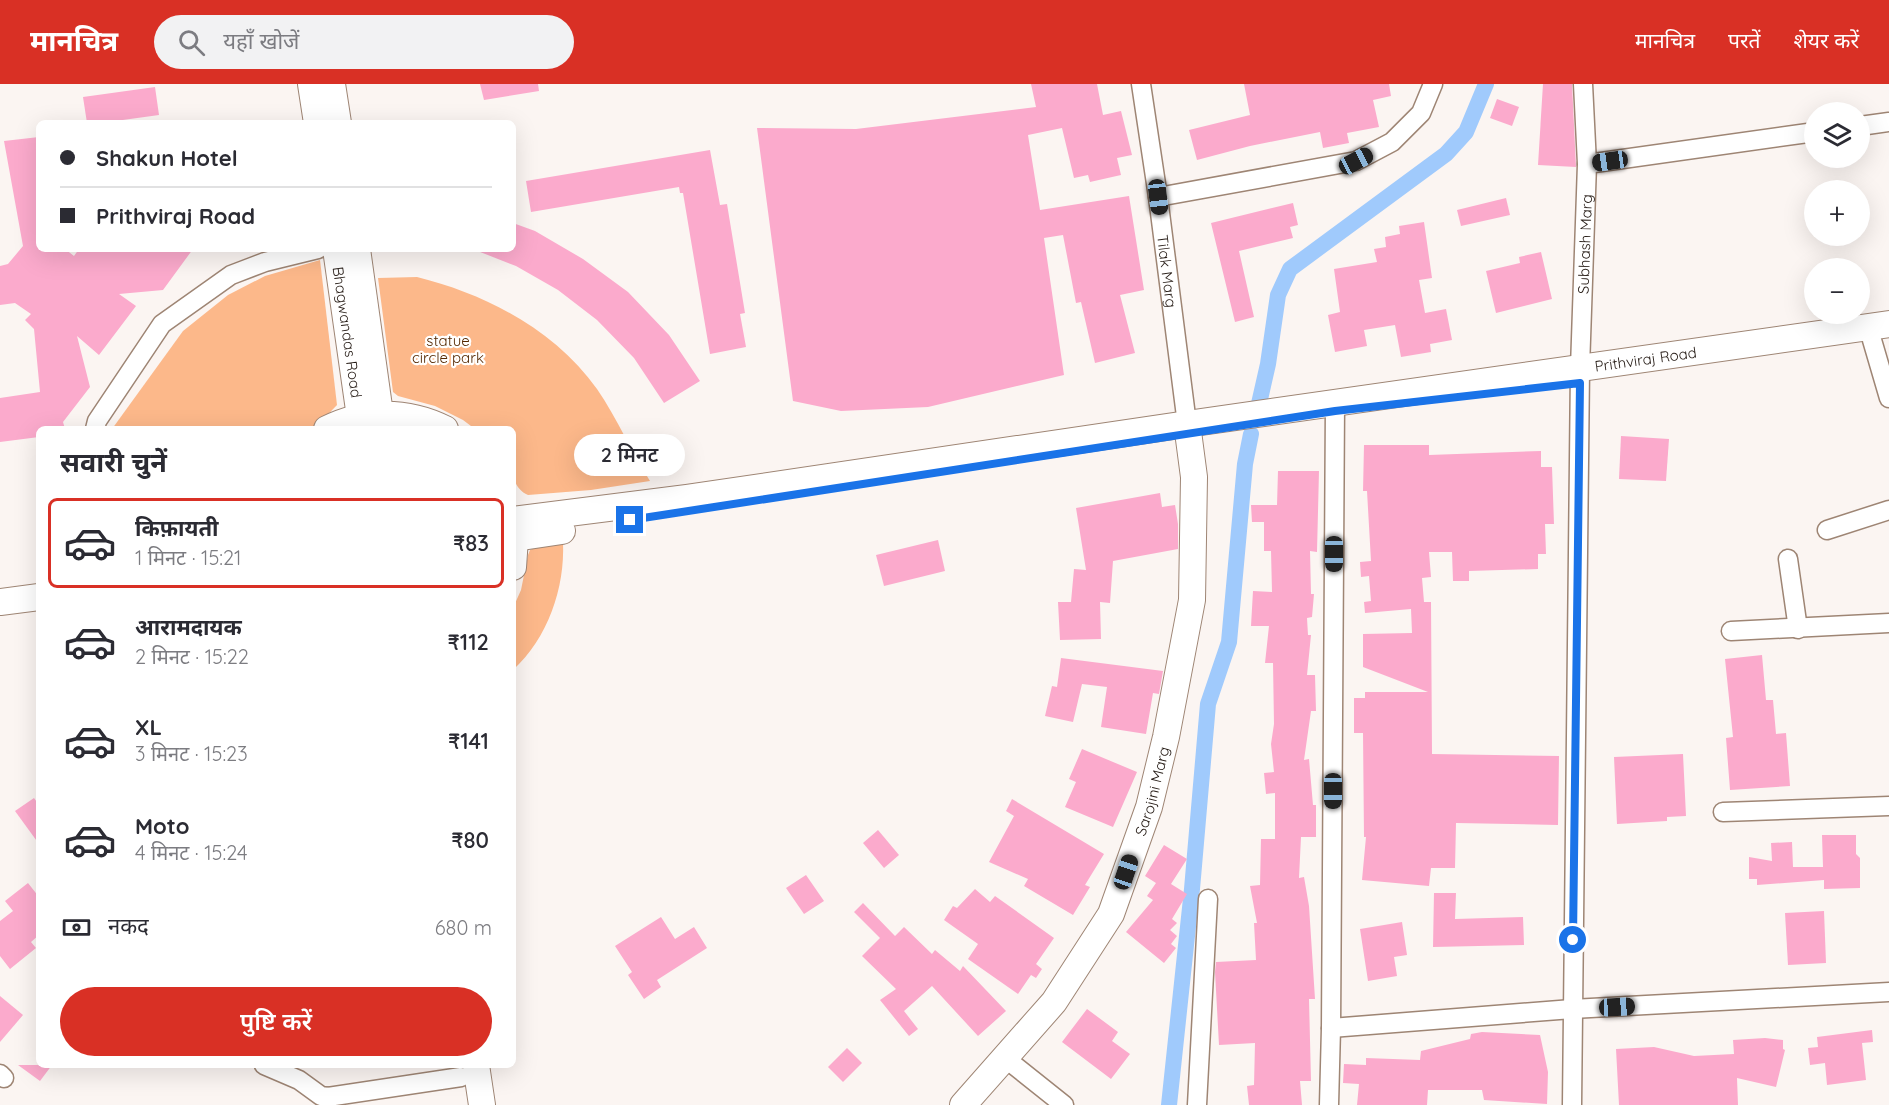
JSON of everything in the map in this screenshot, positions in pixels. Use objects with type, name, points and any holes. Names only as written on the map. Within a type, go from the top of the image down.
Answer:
[{"type":"street","points":[[311,84],[317,120]]},
{"type":"street","points":[[332,84],[338,120]]},
{"type":"street","name":"Tilak Marg","points":[[1141,84],[1188,429]]},
{"type":"street","points":[[1158,197],[1356,161],[1392,142],[1421,113],[1433,84]]},
{"type":"street","name":"Subhash Marg","points":[[1572,1105],[1580,376],[1587,164],[1583,84]]},
{"type":"street","points":[[1870,125],[1889,122]]},
{"type":"street","points":[[1587,164],[1804,134]]},
{"type":"street","points":[[96,426],[162,324],[231,275],[265,262],[306,252]]},
{"type":"street","name":"Bhagwandas Road","points":[[337,252],[370,415]]},
{"type":"street","name":"Bhagwandas Road","points":[[357,252],[370,415]]},
{"type":"street","points":[[1883,334],[1889,398]]},
{"type":"street","name":"Prithviraj Road","points":[[516,525],[687,498],[1335,407],[1883,334]]},
{"type":"street","points":[[1329,1105],[1335,407]]},
{"type":"street","points":[[336,426],[370,415],[406,416],[439,426]]},
{"type":"street","name":"Sarojini Marg","points":[[963,1105],[1054,1002],[1111,914],[1149,807],[1166,737],[1192,600],[1194,477],[1188,429]]},
{"type":"street","points":[[1827,530],[1889,510]]},
{"type":"street","points":[[1788,559],[1798,629]]},
{"type":"street","points":[[0,602],[36,597]]},
{"type":"street","points":[[1731,632],[1889,623]]},
{"type":"street","points":[[1723,812],[1889,806]]},
{"type":"street","points":[[1197,1105],[1208,899]]},
{"type":"street","points":[[1331,1028],[1572,1009],[1889,992]]},
{"type":"street","points":[[1005,1058],[1064,1105]]},
{"type":"street","points":[[271,1068],[299,1080],[321,1096],[328,1097],[465,1069]]},
{"type":"street","points":[[465,1069],[466,1105]]},
{"type":"street","points":[[465,1069],[483,1105]]},
{"type":"green space","points":[[320,260],[337,405],[317,426],[114,426],[183,331],[228,295],[265,276]]},
{"type":"green space","name":"statue circle park","points":[[417,277],[443,284],[493,304],[540,332],[580,368],[597,389],[650,481],[591,490],[528,495],[521,490],[516,483],[516,426],[471,426],[435,406],[398,396],[393,392],[378,278]]},
{"type":"green space","points":[[563,542],[561,577],[545,628],[516,667],[516,601],[521,590],[528,555],[534,548]]},
{"type":"building","points":[[480,84],[538,84],[539,91],[484,100]]},
{"type":"building","points":[[1031,84],[1097,84],[1103,115],[1121,111],[1132,155],[1117,158],[1121,175],[1090,182],[1088,175],[1074,178],[1062,128],[1028,135],[1040,210],[1129,196],[1144,290],[1120,295],[1135,353],[1095,363],[1081,302],[1076,303],[1063,235],[1044,238],[1064,375],[928,407],[841,411],[793,401],[757,128],[856,129],[1036,107]]},
{"type":"building","points":[[1244,84],[1389,84],[1391,96],[1373,100],[1379,127],[1347,133],[1349,143],[1323,148],[1320,132],[1250,146],[1197,160],[1189,130],[1250,115]]},
{"type":"building","points":[[1543,84],[1572,84],[1576,167],[1538,165]]},
{"type":"building","points":[[155,87],[159,115],[123,120],[87,120],[83,97]]},
{"type":"building","points":[[1497,99],[1519,107],[1512,126],[1490,118]]},
{"type":"building","points":[[36,137],[36,252],[69,252],[74,256],[77,252],[191,252],[163,290],[119,294],[136,306],[99,355],[77,336],[90,387],[63,422],[64,426],[36,426],[36,437],[0,442],[0,398],[40,392],[34,329],[25,320],[31,314],[15,303],[0,305],[0,266],[8,264],[23,246],[4,141]]},
{"type":"building","points":[[710,150],[720,205],[727,204],[745,313],[740,314],[746,347],[710,354],[683,193],[680,193],[679,187],[531,212],[526,181]]},
{"type":"building","points":[[1506,198],[1510,215],[1461,226],[1457,210]]},
{"type":"building","points":[[1293,203],[1298,225],[1290,227],[1293,238],[1239,251],[1254,317],[1235,322],[1211,223]]},
{"type":"building","points":[[1424,222],[1432,278],[1419,280],[1425,313],[1446,309],[1452,340],[1430,344],[1431,352],[1401,357],[1395,325],[1364,330],[1367,346],[1335,352],[1328,315],[1340,312],[1334,269],[1377,262],[1374,249],[1386,247],[1385,237],[1400,234],[1399,226]]},
{"type":"building","points":[[516,224],[535,231],[583,259],[628,292],[669,335],[700,381],[664,403],[634,358],[597,320],[558,290],[516,266],[480,252],[516,252]]},
{"type":"building","points":[[1541,252],[1552,299],[1496,313],[1486,271],[1520,263],[1519,257]]},
{"type":"building","points":[[1621,436],[1669,439],[1666,481],[1619,479]]},
{"type":"building","points":[[1364,445],[1429,445],[1429,455],[1541,451],[1541,467],[1552,467],[1554,524],[1545,524],[1546,554],[1538,554],[1538,569],[1469,571],[1469,581],[1453,581],[1452,552],[1429,552],[1431,577],[1422,578],[1424,602],[1431,602],[1432,754],[1559,756],[1558,825],[1456,823],[1455,868],[1431,868],[1429,886],[1362,880],[1366,837],[1364,837],[1363,733],[1354,733],[1354,698],[1365,698],[1365,692],[1428,692],[1363,667],[1363,634],[1412,633],[1411,609],[1365,613],[1364,602],[1371,601],[1369,576],[1361,577],[1360,562],[1371,561],[1367,491],[1363,491]]},
{"type":"building","points":[[1278,471],[1319,471],[1317,552],[1310,551],[1311,594],[1314,594],[1312,617],[1307,618],[1308,635],[1311,635],[1307,675],[1315,675],[1316,711],[1311,711],[1304,760],[1309,759],[1313,805],[1316,805],[1316,837],[1301,837],[1299,878],[1304,877],[1309,906],[1315,999],[1309,999],[1311,1081],[1300,1081],[1302,1105],[1249,1105],[1247,1086],[1254,1085],[1255,1043],[1219,1045],[1215,972],[1216,962],[1256,960],[1254,923],[1257,923],[1250,886],[1260,885],[1261,839],[1275,839],[1275,793],[1266,794],[1264,773],[1274,772],[1271,744],[1274,724],[1273,663],[1265,663],[1269,626],[1251,626],[1253,591],[1272,592],[1271,551],[1264,551],[1264,522],[1252,522],[1251,505],[1277,505]]},
{"type":"building","points":[[1160,493],[1162,507],[1175,505],[1178,549],[1113,561],[1110,603],[1100,602],[1101,639],[1060,640],[1058,602],[1071,602],[1074,569],[1086,570],[1076,508]]},
{"type":"building","points":[[938,540],[945,571],[884,586],[876,555]]},
{"type":"building","points":[[1762,655],[1766,700],[1773,700],[1776,734],[1786,733],[1790,786],[1730,790],[1726,738],[1733,737],[1725,659]]},
{"type":"building","points":[[1061,658],[1163,671],[1159,694],[1153,693],[1146,734],[1101,727],[1107,687],[1082,684],[1073,722],[1045,716],[1052,686],[1057,687]]},
{"type":"building","points":[[1082,749],[1137,772],[1113,827],[1065,807],[1076,782],[1069,779]]},
{"type":"building","points":[[1683,754],[1686,816],[1667,817],[1667,821],[1617,824],[1614,757]]},
{"type":"building","points":[[34,798],[36,801],[36,840],[15,811]]},
{"type":"building","points":[[1012,799],[1104,854],[1085,885],[1090,887],[1073,915],[1024,886],[1028,879],[989,862],[1014,816],[1006,811]]},
{"type":"building","points":[[878,830],[899,855],[884,868],[863,843]]},
{"type":"building","points":[[1822,835],[1856,835],[1856,854],[1860,858],[1860,888],[1824,889],[1824,880],[1757,885],[1757,879],[1749,879],[1749,857],[1772,861],[1771,843],[1792,842],[1793,867],[1823,867]]},
{"type":"building","points":[[1164,845],[1187,859],[1171,884],[1187,894],[1172,919],[1177,923],[1170,930],[1177,936],[1171,944],[1176,948],[1164,963],[1126,932],[1153,900],[1147,896],[1156,883],[1145,876]]},
{"type":"building","points":[[806,875],[824,901],[804,914],[786,888]]},
{"type":"building","points":[[28,883],[36,893],[36,938],[31,942],[36,948],[10,969],[0,956],[0,921],[13,911],[5,901]]},
{"type":"building","points":[[975,889],[990,902],[995,896],[1054,938],[1036,964],[1042,969],[1036,978],[1031,975],[1018,994],[968,959],[978,944],[944,920],[953,906],[957,908]]},
{"type":"building","points":[[1434,893],[1456,893],[1455,919],[1523,917],[1524,945],[1433,947]]},
{"type":"building","points":[[863,903],[895,936],[904,927],[932,954],[935,950],[960,971],[963,966],[1006,1011],[978,1036],[932,986],[904,1011],[918,1029],[909,1036],[880,1000],[896,989],[862,956],[880,938],[854,912]]},
{"type":"building","points":[[1824,911],[1826,963],[1788,965],[1785,913]]},
{"type":"building","points":[[661,917],[675,939],[694,927],[707,948],[657,980],[661,987],[644,999],[628,975],[632,972],[615,946]]},
{"type":"building","points":[[1402,922],[1407,955],[1394,957],[1397,976],[1368,981],[1360,929]]},
{"type":"building","points":[[0,996],[23,1015],[0,1042]]},
{"type":"building","points":[[1087,1009],[1118,1032],[1112,1041],[1130,1054],[1111,1079],[1062,1042]]},
{"type":"building","points":[[1872,1030],[1873,1042],[1862,1043],[1866,1080],[1827,1085],[1825,1063],[1810,1065],[1808,1048],[1818,1047],[1817,1037]]},
{"type":"building","points":[[1482,1032],[1540,1035],[1548,1072],[1547,1104],[1484,1100],[1482,1090],[1428,1090],[1427,1105],[1357,1105],[1359,1084],[1343,1083],[1344,1064],[1366,1065],[1366,1058],[1420,1060],[1421,1051],[1470,1039],[1471,1034]]},
{"type":"building","points":[[1765,1038],[1783,1040],[1785,1050],[1776,1087],[1737,1078],[1738,1105],[1619,1105],[1616,1049],[1654,1047],[1694,1056],[1734,1054],[1733,1040]]},
{"type":"building","points":[[847,1048],[862,1063],[843,1082],[828,1067]]},
{"type":"building","points":[[18,1065],[50,1068],[40,1081]]},
{"type":"waterway","points":[[1258,408],[1268,364],[1278,295],[1290,269],[1446,154],[1466,132],[1486,84]]},
{"type":"waterway","points":[[1169,1105],[1192,889],[1208,704],[1229,642],[1245,464],[1251,434]]},
{"type":"route","points":[[630,520],[1335,411],[1580,383],[1573,940]]}]
